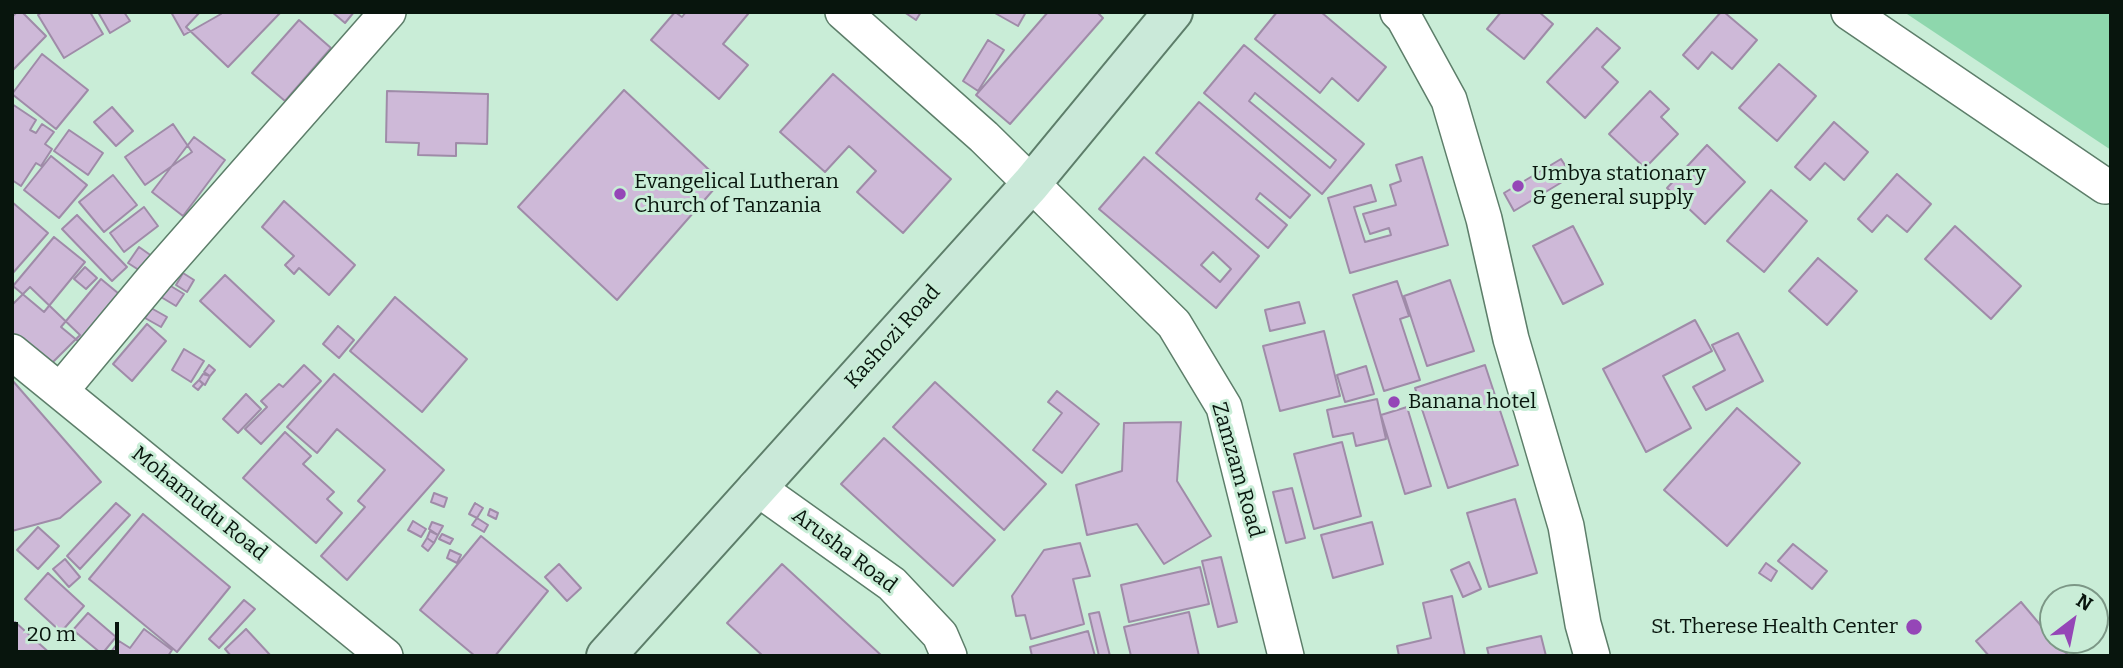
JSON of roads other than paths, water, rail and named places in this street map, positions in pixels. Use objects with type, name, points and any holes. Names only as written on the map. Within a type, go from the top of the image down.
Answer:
[{"type":"main road","name":"Kashozi Road","points":[[606,656],[1031,184],[1173,12]]},
{"type":"street","points":[[61,390],[155,277],[388,12]]},
{"type":"street","name":"Zamzam Road","points":[[843,12],[984,138],[1174,324],[1224,407],[1286,656]]},
{"type":"street","points":[[1398,12],[1404,18],[1449,100],[1485,219],[1511,339],[1566,526],[1591,656]]},
{"type":"street","points":[[1849,12],[2105,186]]},
{"type":"street","name":"Mohamudu Road","points":[[12,352],[385,656]]},
{"type":"street","name":"Arusha Road","points":[[756,487],[892,584],[940,635],[949,656]]},
{"type":"place","name":"Umbya stationary & general supply","points":[[1518,186]]},
{"type":"place","name":"Evangelical Lutheran Church of Tanzania","points":[[620,194]]},
{"type":"place","name":"Banana hotel","points":[[1394,402]]},
{"type":"place","name":"St. Therese Health Center","points":[[1914,627]]}]
